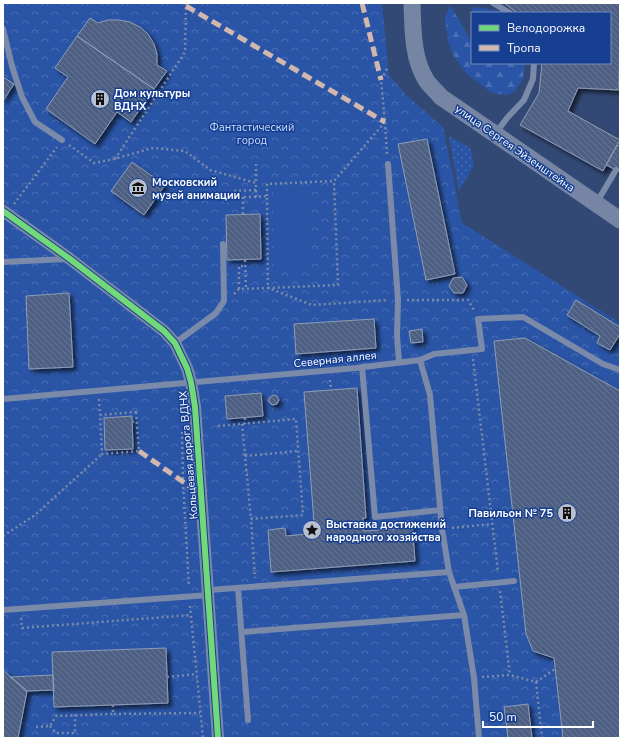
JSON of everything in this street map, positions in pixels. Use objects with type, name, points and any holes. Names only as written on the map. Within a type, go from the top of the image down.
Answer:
[{"type":"main road","name":"улица Сергея Эйзенштейна","points":[[412,3],[414,39],[420,66],[426,80],[441,97],[620,220]]},
{"type":"street","name":"Кольцевая дорога ВДНХ","points":[[5,212],[157,325],[175,342],[187,368],[195,407],[218,738]]},
{"type":"lane","points":[[493,3],[508,12]]},
{"type":"lane","points":[[3,29],[12,66],[22,97],[35,122],[62,140]]},
{"type":"lane","points":[[495,135],[507,118],[524,100],[533,79],[534,64]]},
{"type":"lane","points":[[388,164],[398,300],[397,336],[399,362]]},
{"type":"lane","points":[[596,204],[616,170]]},
{"type":"lane","points":[[175,342],[188,335],[216,313],[224,301],[223,244]]},
{"type":"lane","points":[[3,262],[70,259]]},
{"type":"lane","points":[[472,350],[482,349],[478,319],[523,316],[603,364],[620,370]]},
{"type":"lane","name":"Северная аллея","points":[[3,400],[362,367],[420,360],[434,354],[472,350]]},
{"type":"lane","points":[[420,360],[430,395],[442,529],[449,572],[464,615],[474,678],[479,738]]},
{"type":"lane","points":[[362,367],[375,517],[440,510]]},
{"type":"lane","points":[[3,610],[190,597],[209,592],[256,586],[449,572]]},
{"type":"lane","points":[[454,587],[514,581]]},
{"type":"lane","points":[[238,588],[248,720]]},
{"type":"lane","points":[[242,632],[464,615]]},
{"type":"path","points":[[114,159],[185,52],[186,3]]},
{"type":"path","points":[[388,67],[381,80],[386,122],[388,164]]},
{"type":"path","points":[[224,301],[239,289],[338,285],[334,181],[386,122]]},
{"type":"path","points":[[5,212],[62,140],[94,163],[153,148],[185,151],[210,170],[256,183]]},
{"type":"path","points":[[256,164],[256,197]]},
{"type":"path","points":[[268,288],[267,184],[334,181]]},
{"type":"path","points":[[256,190],[233,191],[233,197],[267,196]]},
{"type":"path","points":[[243,197],[243,215]]},
{"type":"path","points":[[245,260],[246,289]]},
{"type":"path","points":[[239,289],[239,266],[245,266]]},
{"type":"path","points":[[268,288],[312,305],[398,300],[468,300],[478,319]]},
{"type":"path","points":[[472,350],[510,675]]},
{"type":"path","points":[[3,536],[35,515],[102,454],[104,446],[98,391]]},
{"type":"path","points":[[100,415],[136,412],[139,451],[102,454]]},
{"type":"path","points":[[245,418],[245,456],[256,586]]},
{"type":"path","points":[[218,426],[296,420],[303,515],[251,519]]},
{"type":"path","points":[[132,422],[137,421]]},
{"type":"path","points":[[182,426],[183,482],[191,615],[203,738]]},
{"type":"path","points":[[245,456],[298,451]]},
{"type":"path","points":[[442,529],[492,524]]},
{"type":"path","points":[[21,609],[22,628],[191,615]]},
{"type":"path","points":[[474,678],[510,675],[536,682],[555,669]]},
{"type":"path","points":[[167,677],[197,674]]},
{"type":"path","points":[[536,682],[542,738]]},
{"type":"path","points":[[113,705],[113,714]]},
{"type":"path","points":[[50,726],[56,716],[200,713]]},
{"type":"path","points":[[36,726],[50,726],[56,733],[75,733],[75,715]]},
{"type":"green space","name":"Выставка достижений народного хозяйства","points":[[3,3],[382,3],[389,75],[406,95],[443,127],[462,223],[620,323],[620,738],[3,738]]},
{"type":"green space","points":[[450,5],[471,40],[471,64],[525,64],[523,79],[514,92],[507,95],[492,93],[467,74],[453,55],[448,41],[445,18]]},
{"type":"green space","points":[[473,7],[503,12],[472,12]]},
{"type":"green space","points":[[449,136],[470,148],[474,165],[459,191]]},
{"type":"green space","points":[[273,190],[308,190],[309,269],[274,269]]},
{"type":"building","points":[[504,3],[620,3],[619,90],[578,88],[568,111],[620,140],[603,171],[520,125],[539,93],[542,64],[611,64],[611,12],[516,12]]},
{"type":"building","points":[[90,18],[98,23],[108,20],[130,22],[140,27],[148,34],[154,44],[157,54],[157,65],[167,71],[154,89],[77,36]]},
{"type":"building","name":"Дом культуры ВДНХ","points":[[77,36],[154,89],[131,122],[117,112],[95,144],[46,109],[68,77],[55,68]]},
{"type":"building","points":[[3,77],[14,84],[3,101]]},
{"type":"building","points":[[427,139],[455,274],[426,280],[398,144]]},
{"type":"building","points":[[617,145],[620,146],[620,172],[606,165]]},
{"type":"building","name":"Московский музей анимации","points":[[132,162],[165,185],[144,215],[111,191]]},
{"type":"building","points":[[260,214],[261,259],[227,260],[226,215]]},
{"type":"building","points":[[462,277],[467,285],[463,293],[454,293],[449,286],[453,278]]},
{"type":"building","points":[[69,293],[73,367],[29,369],[26,296]]},
{"type":"building","points":[[576,300],[620,327],[620,334],[610,350],[597,343],[600,336],[567,315]]},
{"type":"building","points":[[374,319],[376,348],[296,354],[294,324]]},
{"type":"building","points":[[422,329],[423,342],[411,343],[409,331]]},
{"type":"building","name":"Павильон № 75","points":[[525,338],[620,391],[620,738],[563,738],[554,658],[533,651],[526,634],[494,341]]},
{"type":"building","points":[[357,388],[366,518],[363,518],[364,531],[396,529],[396,522],[412,521],[415,561],[271,572],[268,530],[285,528],[286,536],[318,533],[317,521],[314,522],[304,392]]},
{"type":"building","points":[[261,393],[263,416],[227,419],[225,396]]},
{"type":"building","points":[[273,395],[277,396],[279,400],[277,404],[272,405],[269,402],[269,398]]},
{"type":"building","points":[[132,416],[133,449],[105,450],[104,418]]},
{"type":"building","points":[[166,648],[168,703],[54,707],[52,652]]},
{"type":"building","points":[[3,670],[27,691],[18,738],[3,738]]},
{"type":"building","points":[[53,675],[54,690],[27,691],[10,677]]},
{"type":"building","points":[[528,704],[532,738],[508,738],[504,707]]},
{"type":"marked path","points":[[362,3],[381,80]]},
{"type":"marked path","points":[[186,6],[385,122]]},
{"type":"marked path","points":[[139,451],[202,495]]},
{"type":"cycle path","points":[[3,211],[70,259],[164,331],[175,343],[187,368],[195,407],[218,738]]},
{"type":"place","name":"Дом культуры ВДНХ","points":[[100,99]]},
{"type":"place","name":"Московский музей анимации","points":[[138,188]]},
{"type":"place","name":"Павильон № 75","points":[[567,513]]},
{"type":"place","name":"Выставка достижений народного хозяйства","points":[[312,530]]},
{"type":"park label","name":"Фантастический город","points":[[252,133]]}]
